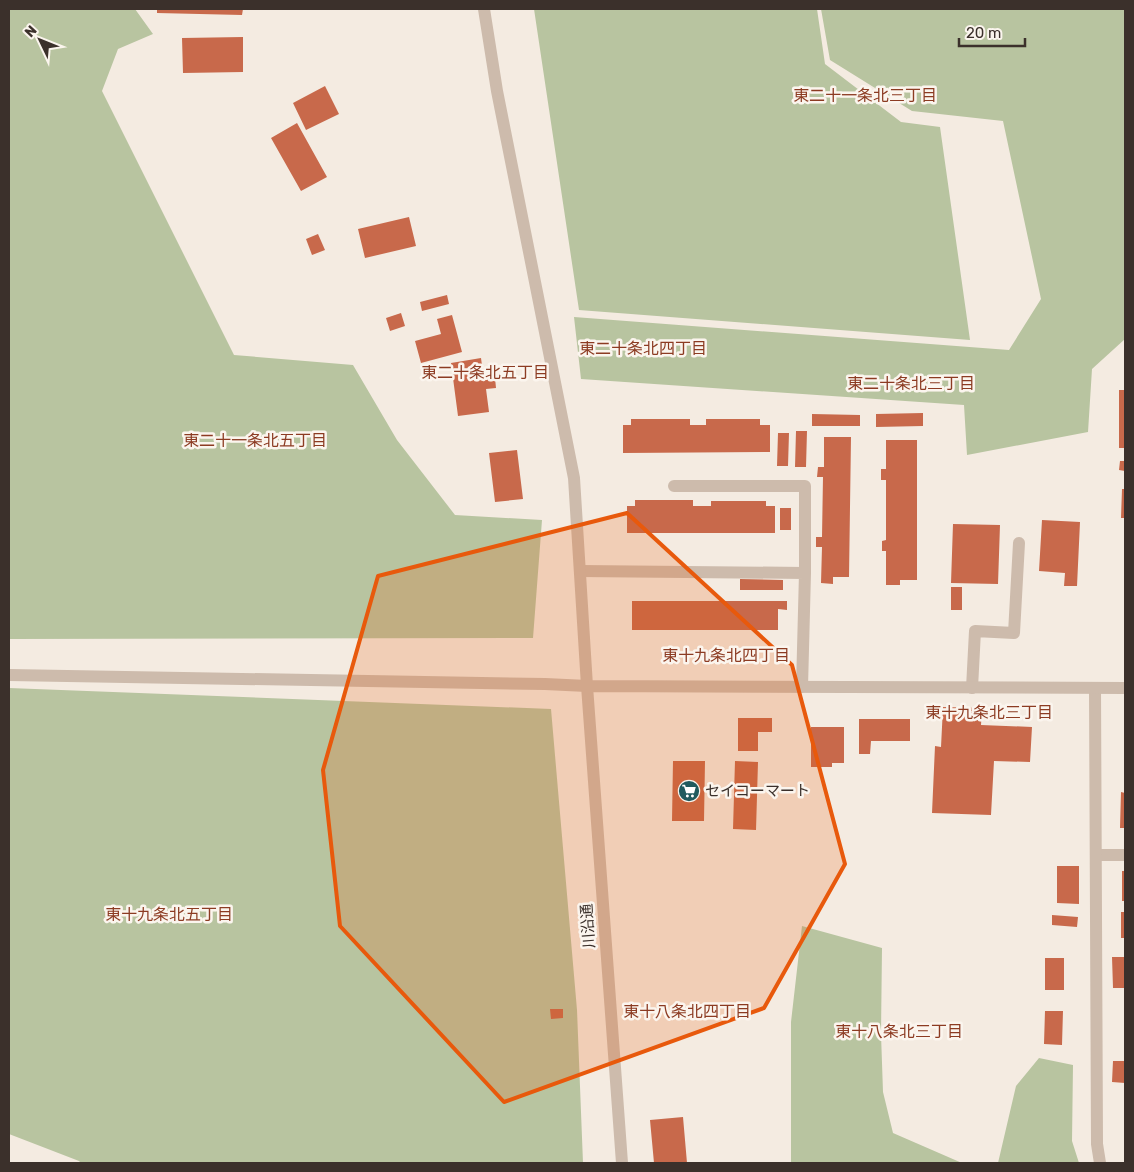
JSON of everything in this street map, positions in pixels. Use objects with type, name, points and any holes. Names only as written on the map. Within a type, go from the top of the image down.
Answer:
[{"type":"street","name":"川沿通","points":[[484,9],[497,91],[574,478],[586,686],[622,1163]]},
{"type":"street","points":[[674,486],[805,486],[802,687]]},
{"type":"street","points":[[972,688],[975,631],[1014,633],[1019,543]]},
{"type":"street","points":[[580,571],[805,573]]},
{"type":"street","points":[[9,675],[586,686],[1125,688]]},
{"type":"street","points":[[1095,688],[1097,1144],[1100,1163]]},
{"type":"street","points":[[1096,855],[1125,855]]},
{"type":"highlighted area","points":[[627,513],[792,665],[845,864],[764,1008],[504,1102],[340,926],[323,770],[378,576]]},
{"type":"green space","points":[[9,9],[135,9],[153,34],[118,49],[102,91],[234,355],[353,365],[397,440],[455,515],[542,520],[533,638],[9,639]]},
{"type":"green space","points":[[534,9],[817,9],[825,64],[901,122],[940,127],[970,340],[579,310]]},
{"type":"green space","points":[[821,9],[1125,9],[1125,339],[1092,369],[1088,432],[967,455],[964,405],[581,379],[574,317],[1009,350],[1041,299],[1003,121],[912,111],[830,60]]},
{"type":"green space","points":[[9,688],[551,709],[577,1010],[583,1163],[81,1163],[9,1134]]},
{"type":"green space","points":[[802,926],[882,948],[881,1034],[883,1092],[893,1133],[962,1163],[791,1163],[791,1022]]},
{"type":"green space","points":[[1039,1058],[1073,1065],[1072,1141],[1079,1163],[998,1163],[1016,1086]]},
{"type":"building","points":[[157,9],[243,9],[242,15],[157,13]]},
{"type":"building","points":[[243,37],[243,72],[183,73],[182,38]]},
{"type":"building","points":[[325,86],[339,114],[306,130],[293,103]]},
{"type":"building","points":[[297,123],[327,177],[301,191],[271,138]]},
{"type":"building","points":[[409,217],[416,246],[365,258],[358,229]]},
{"type":"building","points":[[318,234],[325,250],[312,255],[306,239]]},
{"type":"building","points":[[447,295],[449,304],[422,311],[420,302]]},
{"type":"building","points":[[401,313],[405,326],[390,331],[386,318]]},
{"type":"building","points":[[452,315],[462,352],[421,363],[415,341],[441,334],[437,319]]},
{"type":"building","points":[[481,358],[484,380],[495,378],[496,388],[486,389],[489,412],[458,416],[451,363]]},
{"type":"building","points":[[1119,390],[1125,390],[1125,448],[1119,448]]},
{"type":"building","points":[[923,413],[923,426],[876,427],[876,414]]},
{"type":"building","points":[[812,414],[860,415],[860,426],[812,426]]},
{"type":"building","points":[[631,419],[690,419],[690,425],[706,425],[706,419],[760,419],[760,425],[770,425],[770,452],[623,453],[623,425],[631,425]]},
{"type":"building","points":[[796,431],[807,431],[806,467],[795,467]]},
{"type":"building","points":[[778,433],[789,433],[788,466],[777,466]]},
{"type":"building","points":[[824,437],[851,437],[849,577],[833,577],[833,584],[821,583],[822,547],[816,547],[816,537],[822,537],[823,477],[817,477],[818,467],[824,467]]},
{"type":"building","points":[[886,440],[917,440],[917,580],[900,580],[900,585],[886,585],[886,551],[882,551],[882,541],[886,540],[886,480],[881,480],[881,469],[886,469]]},
{"type":"building","points":[[517,450],[523,499],[495,502],[489,453]]},
{"type":"building","points":[[1120,461],[1125,461],[1125,471],[1119,470]]},
{"type":"building","points":[[1122,489],[1125,489],[1125,518],[1121,518]]},
{"type":"building","points":[[635,500],[693,500],[693,506],[711,506],[711,501],[766,501],[766,506],[775,506],[775,533],[627,533],[627,506],[635,506]]},
{"type":"building","points":[[780,508],[791,508],[791,530],[780,530]]},
{"type":"building","points":[[1042,520],[1080,522],[1077,586],[1064,586],[1065,573],[1039,571]]},
{"type":"building","points":[[953,524],[1000,525],[998,584],[951,583]]},
{"type":"building","points":[[740,579],[783,580],[783,590],[740,590]]},
{"type":"building","points":[[951,587],[962,587],[962,610],[951,610]]},
{"type":"building","points":[[632,601],[787,601],[787,610],[778,609],[778,630],[632,630]]},
{"type":"building","points":[[943,707],[982,708],[981,725],[1032,727],[1030,762],[994,761],[991,815],[932,813],[935,746],[941,747]]},
{"type":"building","points":[[738,718],[772,718],[772,732],[758,732],[758,751],[738,751]]},
{"type":"building","points":[[859,719],[910,719],[910,741],[871,741],[870,754],[859,754]]},
{"type":"building","points":[[811,727],[844,727],[844,763],[832,763],[832,767],[811,767]]},
{"type":"building","name":"セイコーマート","points":[[673,761],[705,761],[704,821],[672,821]]},
{"type":"building","points":[[735,761],[758,762],[756,830],[733,829]]},
{"type":"building","points":[[1121,792],[1125,793],[1125,828],[1120,828]]},
{"type":"building","points":[[1057,866],[1079,866],[1079,904],[1057,903]]},
{"type":"building","points":[[1122,871],[1125,871],[1125,901],[1122,901]]},
{"type":"building","points":[[1121,912],[1125,912],[1125,938],[1121,938]]},
{"type":"building","points":[[1052,915],[1078,917],[1077,927],[1052,925]]},
{"type":"building","points":[[1112,957],[1125,957],[1125,988],[1113,988]]},
{"type":"building","points":[[1045,958],[1064,958],[1064,990],[1045,990]]},
{"type":"building","points":[[550,1009],[563,1009],[563,1018],[551,1019]]},
{"type":"building","points":[[1045,1011],[1063,1011],[1062,1045],[1044,1044]]},
{"type":"building","points":[[1113,1061],[1125,1061],[1125,1083],[1112,1082]]},
{"type":"building","points":[[683,1117],[687,1163],[654,1163],[650,1120]]},
{"type":"place","name":"セイコーマート","points":[[689,791]]},
{"type":"district","name":"東二十一条北三丁目","points":[[865,95]]},
{"type":"district","name":"東二十条北四丁目","points":[[643,348]]},
{"type":"district","name":"東二十条北五丁目","points":[[485,372]]},
{"type":"district","name":"東二十条北三丁目","points":[[911,383]]},
{"type":"district","name":"東二十一条北五丁目","points":[[255,440]]},
{"type":"district","name":"東十九条北四丁目","points":[[726,655]]},
{"type":"district","name":"東十九条北三丁目","points":[[989,712]]},
{"type":"district","name":"東十九条北五丁目","points":[[169,914]]},
{"type":"district","name":"東十八条北四丁目","points":[[687,1011]]},
{"type":"district","name":"東十八条北三丁目","points":[[899,1031]]}]
